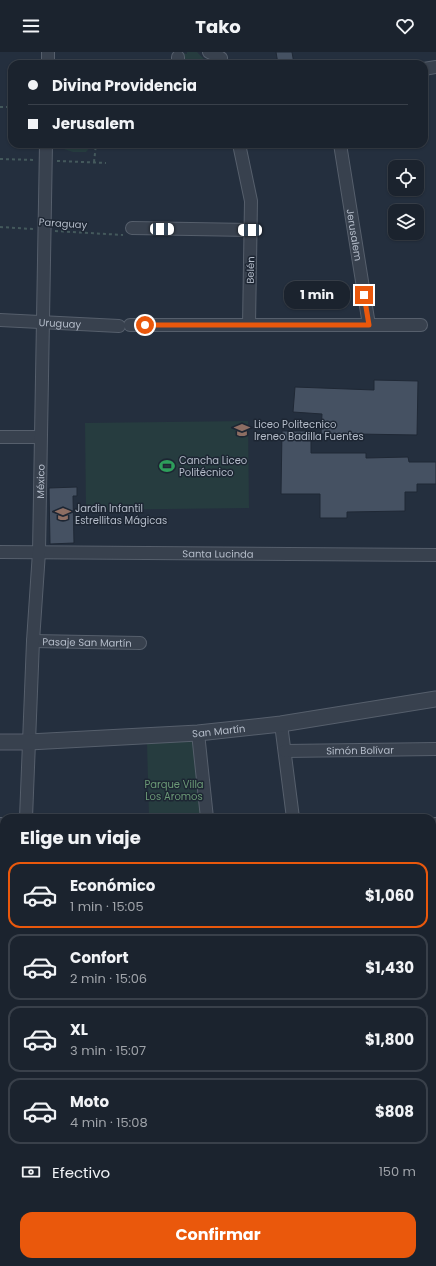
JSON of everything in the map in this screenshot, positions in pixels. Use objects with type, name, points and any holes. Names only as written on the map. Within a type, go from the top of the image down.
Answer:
[{"type":"street","points":[[209,52],[221,58]]},
{"type":"street","name":"México","points":[[26,814],[38,552],[46,148]]},
{"type":"street","name":"Belén","points":[[240,148],[251,201],[249,325]]},
{"type":"street","name":"Jerusalem","points":[[341,148],[369,325]]},
{"type":"street","points":[[129,232],[250,230]]},
{"type":"street","name":"Uruguay","points":[[0,320],[125,326],[421,325]]},
{"type":"street","points":[[0,437],[40,437]]},
{"type":"street","name":"Santa Lucinda","points":[[0,552],[436,556]]},
{"type":"street","name":"Pasaje San Martín","points":[[33,641],[140,643]]},
{"type":"street","name":"San Martín","points":[[0,742],[29,742],[198,733],[281,724],[436,699]]},
{"type":"street","points":[[281,724],[293,814]]},
{"type":"street","points":[[198,733],[208,814]]},
{"type":"street","name":"Simón Bolívar","points":[[285,751],[436,749]]},
{"type":"path","points":[[94,162],[96,148]]},
{"type":"path","name":"Paraguay","points":[[0,227],[44,230],[129,232]]},
{"type":"green space","points":[[187,52],[197,52],[205,60],[183,60],[183,53],[187,54]]},
{"type":"green space","points":[[61,148],[90,148],[86,152],[73,152]]},
{"type":"green space","name":"Cancha Liceo Politécnico","points":[[248,421],[249,508],[86,510],[85,423]]},
{"type":"green space","name":"Parque Villa Los Aromos","points":[[196,739],[202,814],[149,814],[147,743]]},
{"type":"building","points":[[276,52],[292,52],[293,60],[277,60]]},
{"type":"building","points":[[374,380],[418,381],[417,435],[321,434],[322,414],[293,412],[295,387],[374,390]]},
{"type":"building","points":[[282,431],[311,431],[311,453],[366,453],[366,458],[408,457],[409,462],[436,462],[436,484],[417,484],[417,492],[405,492],[405,511],[347,512],[347,518],[320,518],[320,494],[281,494]]},
{"type":"building","name":"Jardin Infantil Estrellitas Mágicas","points":[[77,487],[77,496],[73,496],[74,543],[50,544],[49,488]]},
{"type":"place","name":"Liceo Politecnico Ireneo Badilla Fuentes","points":[[242,430]]},
{"type":"place","name":"Cancha Liceo Politécnico","points":[[167,466]]},
{"type":"place","name":"Jardin Infantil Estrellitas Mágicas","points":[[63,514]]},
{"type":"route","points":[[145,325],[369,325],[364,295]]}]
